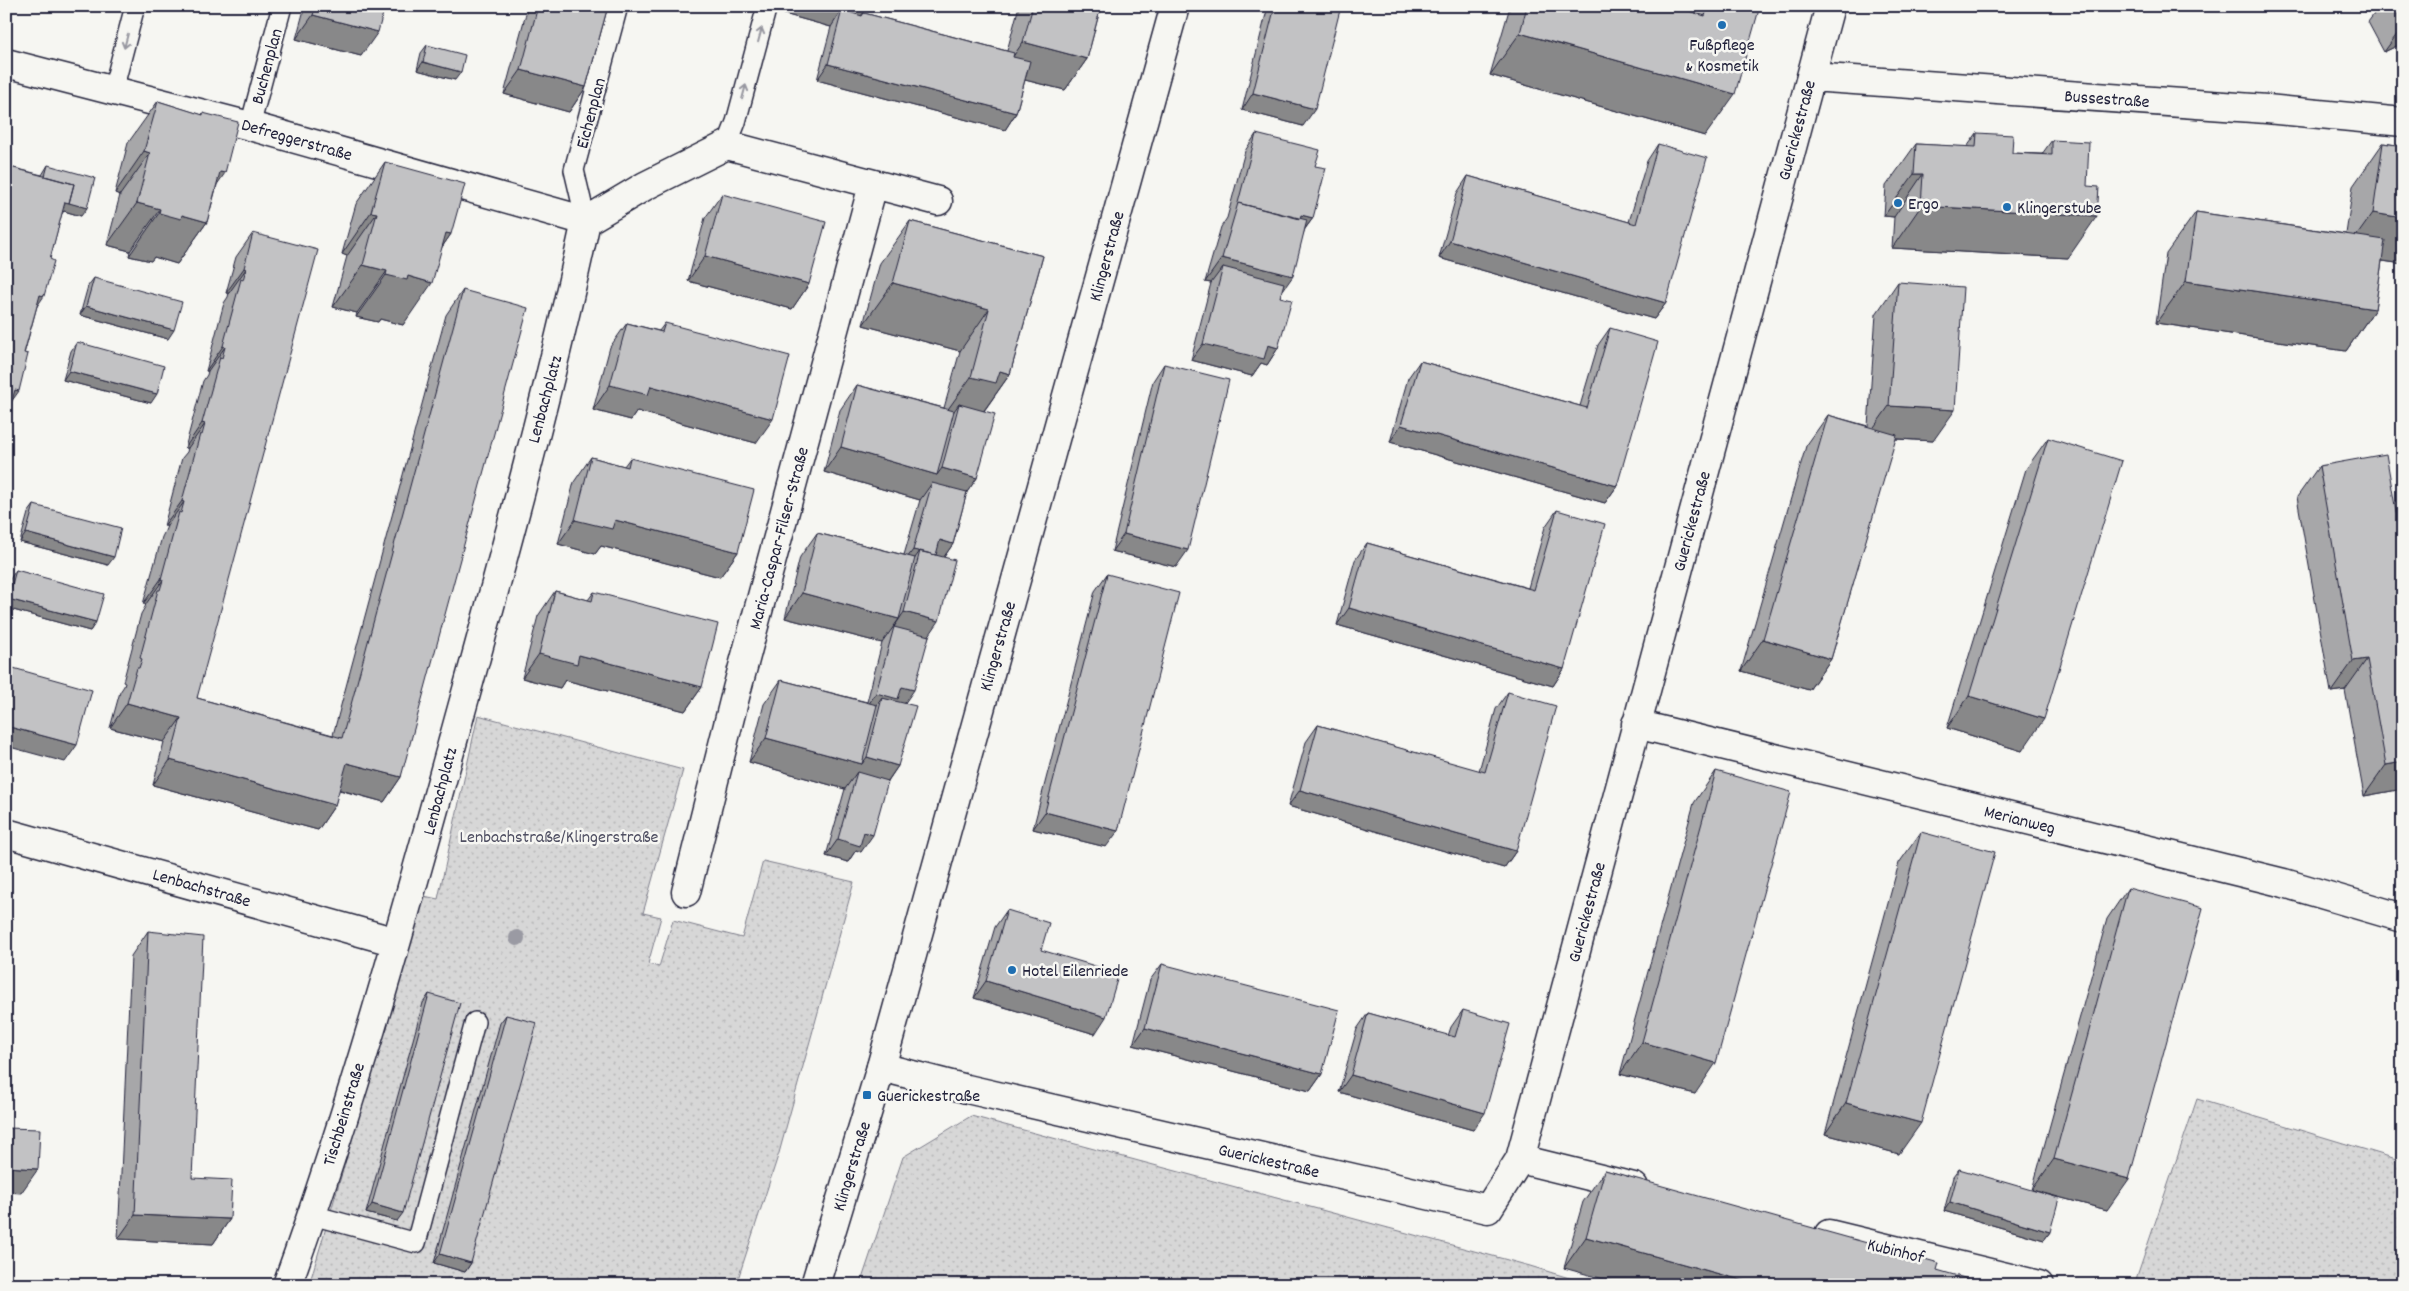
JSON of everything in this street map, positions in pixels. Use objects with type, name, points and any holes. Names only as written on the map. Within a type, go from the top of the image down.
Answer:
[{"type":"street","name":"Klingerstraße","points":[[815,1285],[881,1067],[1175,6]]},
{"type":"street","name":"Guerickestraße","points":[[881,1067],[967,1089],[1488,1209],[1520,1159],[1830,6]]},
{"type":"street","name":"Defreggerstraße","points":[[6,63],[250,126],[586,221]]},
{"type":"street","name":"Bussestraße","points":[[1811,77],[2267,109],[2403,122]]},
{"type":"street","points":[[586,221],[645,186],[727,145],[938,201]]},
{"type":"street","name":"Maria-Caspar-Filser-Straße","points":[[686,892],[740,680],[873,185]]},
{"type":"street","name":"Lenbachplatz","points":[[396,942],[498,580],[566,317],[586,221]]},
{"type":"street","name":"Merianweg","points":[[1636,724],[2284,883],[2403,918]]},
{"type":"street","name":"Lenbachstraße","points":[[6,833],[396,942]]},
{"type":"street","name":"Tischbeinstraße","points":[[287,1285],[312,1215],[396,942]]},
{"type":"street","points":[[1520,1159],[1659,1193]]},
{"type":"street","name":"Kubinhof","points":[[1801,1227],[2039,1285]]},
{"type":"lane","points":[[113,90],[135,6]]},
{"type":"lane","name":"Buchenplan","points":[[250,126],[282,6]]},
{"type":"lane","name":"Eichenplan","points":[[586,221],[574,170],[618,6]]},
{"type":"lane","points":[[727,145],[736,122],[767,6]]},
{"type":"lane","points":[[312,1215],[416,1243],[474,1022]]},
{"type":"green space","name":"Lenbachstraße/Klingerstraße","points":[[478,715],[683,770],[643,913],[661,917],[648,964],[659,967],[673,920],[742,938],[763,861],[854,882],[779,1153],[736,1285],[309,1285],[424,896],[438,899]]},
{"type":"green space","points":[[2197,1099],[2403,1161],[2403,1285],[2134,1285]]},
{"type":"green space","points":[[971,1116],[1530,1266],[1592,1285],[860,1285],[903,1157]]},
{"type":"building","points":[[316,6],[385,6],[378,32],[313,15]]},
{"type":"building","points":[[538,6],[608,6],[586,87],[521,70]]},
{"type":"building","points":[[1033,6],[1101,6],[1087,59],[1023,42]]},
{"type":"building","points":[[1275,6],[1341,6],[1315,109],[1253,93]]},
{"type":"building","points":[[1527,6],[1672,6],[1705,16],[1708,6],[1760,6],[1735,94],[1520,33]]},
{"type":"building","points":[[842,10],[862,16],[864,13],[1014,53],[1013,57],[1030,61],[1016,113],[828,64]]},
{"type":"building","points":[[427,45],[465,55],[461,72],[423,62]]},
{"type":"building","points":[[158,101],[203,115],[203,113],[238,122],[225,173],[220,172],[207,222],[182,215],[181,219],[159,213],[160,209],[137,203],[150,153],[144,151]]},
{"type":"building","points":[[1977,133],[2013,135],[2012,153],[2052,155],[2052,140],[2089,142],[2087,186],[2099,187],[2097,216],[1921,206],[1923,174],[1914,174],[1916,144],[1976,147]]},
{"type":"building","points":[[1256,134],[1320,150],[1315,166],[1326,168],[1313,218],[1301,215],[1300,219],[1238,203]]},
{"type":"building","points":[[2383,143],[2403,146],[2403,218],[2373,213]]},
{"type":"building","points":[[1658,144],[1707,158],[1666,303],[1450,241],[1468,176],[1636,224]]},
{"type":"building","points":[[385,162],[465,184],[451,234],[446,233],[432,283],[408,276],[407,280],[386,275],[387,271],[363,265],[377,213],[371,212]]},
{"type":"building","points":[[48,165],[95,178],[87,208],[69,203],[74,184],[45,176]]},
{"type":"building","points":[[10,167],[74,184],[69,203],[65,202],[50,259],[54,261],[44,296],[40,295],[24,353],[28,354],[19,391],[15,390],[6,421],[6,182]]},
{"type":"building","points":[[722,194],[826,222],[809,284],[705,256]]},
{"type":"building","points":[[1238,203],[1307,220],[1293,276],[1222,258]]},
{"type":"building","points":[[2196,212],[2385,240],[2375,309],[2186,281]]},
{"type":"building","points":[[910,221],[1043,256],[1010,374],[1000,371],[996,383],[971,377],[989,309],[893,283]]},
{"type":"building","points":[[253,233],[318,250],[197,698],[342,738],[463,290],[528,308],[401,777],[347,763],[335,805],[170,760],[181,718],[127,703],[137,668],[139,668],[142,659],[140,658],[158,590],[160,590],[163,580],[161,579],[179,512],[181,513],[184,502],[182,501],[200,434],[202,435],[205,424],[202,423],[220,357],[222,358],[225,347],[223,346],[241,279],[243,280],[246,269],[244,268]]},
{"type":"building","points":[[1223,267],[1284,283],[1280,297],[1292,300],[1278,348],[1268,345],[1264,359],[1203,344]]},
{"type":"building","points":[[94,278],[182,302],[174,330],[86,306]]},
{"type":"building","points":[[1898,282],[1963,287],[1955,410],[1889,406]]},
{"type":"building","points":[[627,323],[662,332],[665,323],[790,356],[773,419],[651,386],[648,395],[610,385]]},
{"type":"building","points":[[1610,328],[1658,342],[1617,486],[1401,425],[1420,361],[1587,408]]},
{"type":"building","points":[[77,342],[164,366],[157,394],[69,371]]},
{"type":"building","points":[[1164,364],[1229,380],[1188,550],[1124,534]]},
{"type":"building","points":[[857,385],[954,411],[937,475],[841,447]]},
{"type":"building","points":[[959,404],[995,414],[977,478],[942,468]]},
{"type":"building","points":[[1828,415],[1897,435],[1831,659],[1763,639]]},
{"type":"building","points":[[2048,438],[2122,461],[2044,719],[1969,696]]},
{"type":"building","points":[[2386,454],[2403,552],[2403,762],[2386,765],[2367,659],[2353,661],[2319,466]]},
{"type":"building","points":[[591,457],[628,467],[630,458],[754,490],[738,552],[615,520],[612,529],[575,520]]},
{"type":"building","points":[[932,483],[967,492],[953,544],[940,540],[936,555],[913,550]]},
{"type":"building","points":[[34,505],[121,528],[114,557],[26,533]]},
{"type":"building","points":[[1557,510],[1605,524],[1564,669],[1349,608],[1367,543],[1534,590]]},
{"type":"building","points":[[817,533],[915,558],[899,619],[802,593]]},
{"type":"building","points":[[920,551],[955,560],[939,621],[904,612]]},
{"type":"building","points":[[16,570],[104,594],[96,622],[8,599]]},
{"type":"building","points":[[1107,574],[1179,593],[1118,831],[1045,812]]},
{"type":"building","points":[[555,591],[592,601],[594,592],[718,624],[702,687],[579,655],[577,664],[539,654]]},
{"type":"building","points":[[894,627],[929,636],[914,690],[902,687],[898,699],[876,693]]},
{"type":"building","points":[[6,666],[92,690],[77,745],[6,726]]},
{"type":"building","points":[[781,680],[877,705],[862,764],[766,738]]},
{"type":"building","points":[[1508,692],[1556,706],[1516,851],[1300,790],[1318,725],[1485,772]]},
{"type":"building","points":[[882,698],[916,706],[898,766],[867,757]]},
{"type":"building","points":[[1716,771],[1791,792],[1716,1063],[1642,1042]]},
{"type":"building","points":[[857,772],[888,781],[873,835],[864,832],[860,846],[838,839]]},
{"type":"building","points":[[1921,832],[1995,852],[1921,1123],[1846,1103]]},
{"type":"building","points":[[6,885],[10,885],[6,971]]},
{"type":"building","points":[[2128,888],[2203,908],[2129,1179],[2054,1159]]},
{"type":"building","points":[[1007,910],[1049,923],[1041,950],[1119,973],[1106,1017],[986,981]]},
{"type":"building","points":[[148,931],[203,937],[192,1178],[232,1180],[230,1219],[135,1215]]},
{"type":"building","points":[[1162,964],[1339,1010],[1322,1074],[1145,1028]]},
{"type":"building","points":[[429,994],[460,1003],[403,1213],[372,1204]]},
{"type":"building","points":[[1463,1010],[1510,1024],[1485,1113],[1351,1075],[1368,1013],[1455,1037]]},
{"type":"building","points":[[506,1015],[537,1023],[471,1263],[440,1254]]},
{"type":"building","points":[[6,1128],[40,1129],[38,1169],[6,1167]]},
{"type":"building","points":[[1959,1169],[2059,1198],[2050,1232],[1950,1202]]},
{"type":"building","points":[[1605,1170],[1939,1263],[1937,1270],[1989,1285],[1759,1285],[1586,1237]]},
{"type":"place","name":"Fußpflege & Kosmetik","points":[[1722,25]]},
{"type":"place","name":"Ergo","points":[[1898,203]]},
{"type":"place","name":"Klingerstube","points":[[2007,207]]},
{"type":"place","name":"Hotel Eilenriede","points":[[1012,970]]},
{"type":"place","name":"Guerickestraße","points":[[867,1095]]}]
